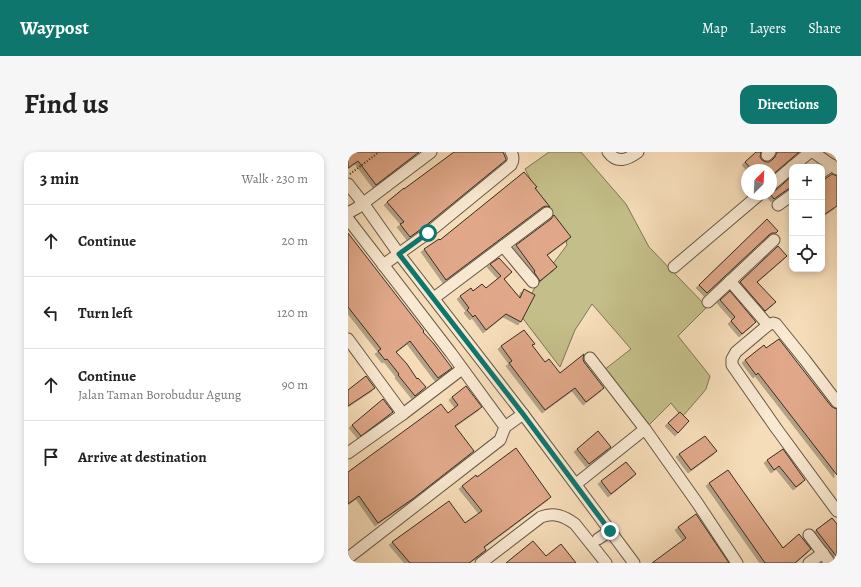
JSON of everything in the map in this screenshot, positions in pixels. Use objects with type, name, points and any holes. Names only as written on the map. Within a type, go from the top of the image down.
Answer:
[{"type":"street","points":[[348,214],[431,152]]},
{"type":"street","points":[[383,265],[428,233],[511,165],[514,157],[511,152]]},
{"type":"street","points":[[608,152],[615,159],[623,160],[638,152]]},
{"type":"street","points":[[796,164],[812,152],[835,166]]},
{"type":"street","points":[[825,171],[835,166]]},
{"type":"street","points":[[777,180],[789,170]]},
{"type":"street","points":[[348,184],[399,254],[523,414],[634,563]]},
{"type":"street","points":[[778,205],[789,197]]},
{"type":"street","points":[[674,267],[753,200]]},
{"type":"street","points":[[434,298],[547,213]]},
{"type":"street","points":[[348,219],[451,353],[505,427]]},
{"type":"street","points":[[708,302],[774,240]]},
{"type":"street","points":[[503,246],[533,282]]},
{"type":"street","points":[[730,281],[768,325]]},
{"type":"street","points":[[837,402],[776,324],[773,323],[768,325],[736,352],[732,360],[732,365],[837,511]]},
{"type":"street","points":[[348,339],[403,414]]},
{"type":"street","points":[[451,353],[466,341]]},
{"type":"street","points":[[590,358],[645,429],[698,504],[737,563]]},
{"type":"street","points":[[348,453],[403,414],[462,369]]},
{"type":"street","points":[[348,558],[500,440],[505,427],[523,414]]},
{"type":"street","points":[[576,484],[645,429]]},
{"type":"street","points":[[481,563],[541,517],[558,515],[569,519],[575,524],[606,563]]},
{"type":"street","points":[[598,539],[610,531]]},
{"type":"street","points":[[809,535],[830,563]]},
{"type":"street","points":[[809,563],[823,553]]},
{"type":"path","points":[[348,176],[380,152]]},
{"type":"shaded area","points":[[549,152],[581,152],[626,204],[649,247],[707,307],[678,336],[710,376],[706,389],[682,417],[671,403],[649,425],[604,370],[631,349],[592,304],[575,330],[560,367],[521,316],[534,289],[567,245],[564,234],[550,217],[525,169]]},
{"type":"building","points":[[348,152],[419,152],[376,185],[358,161],[348,168]]},
{"type":"building","points":[[454,152],[503,152],[506,160],[410,237],[400,224],[404,222],[387,202]]},
{"type":"building","points":[[756,152],[761,152],[760,157],[762,160],[769,162],[775,157],[777,152],[799,152],[777,171],[777,164],[747,164],[745,162]]},
{"type":"building","points":[[524,172],[537,187],[535,188],[550,207],[543,207],[446,280],[424,249],[439,239],[440,240]]},
{"type":"building","points":[[832,174],[837,176],[837,206],[825,214],[825,200],[825,179]]},
{"type":"building","points":[[789,179],[789,189],[777,197],[777,189]]},
{"type":"building","points":[[554,215],[571,237],[547,255],[557,267],[540,281],[534,272],[535,271],[516,245],[551,219]]},
{"type":"building","points":[[767,219],[778,231],[769,235],[707,293],[699,285]]},
{"type":"building","points":[[348,233],[452,368],[438,378],[410,341],[396,352],[407,364],[417,379],[418,378],[426,387],[415,396],[387,359],[385,360],[378,351],[381,349],[348,307]]},
{"type":"building","points":[[778,246],[787,256],[757,282],[776,302],[765,311],[740,282]]},
{"type":"building","points":[[499,258],[512,272],[504,279],[520,298],[524,289],[535,295],[521,322],[506,314],[486,330],[475,315],[473,317],[467,310],[469,308],[460,296],[471,288],[473,291],[482,284],[486,288],[501,276],[490,264]]},
{"type":"building","points":[[730,291],[756,322],[742,334],[731,321],[735,317],[720,300]]},
{"type":"building","points":[[524,330],[535,344],[532,345],[545,362],[549,359],[560,373],[584,354],[584,362],[604,388],[586,402],[575,388],[545,410],[509,363],[512,361],[501,346]]},
{"type":"building","points":[[779,339],[831,406],[837,409],[837,475],[758,373],[756,375],[745,360],[764,345],[766,348]]},
{"type":"building","points":[[366,376],[375,388],[348,406],[348,390]]},
{"type":"building","points":[[466,386],[482,407],[455,426],[474,451],[414,498],[378,523],[359,496],[348,504],[348,472],[441,404],[448,413],[458,405],[452,397]]},
{"type":"building","points":[[383,399],[393,412],[361,436],[352,425]]},
{"type":"building","points":[[680,412],[689,421],[678,433],[668,423]]},
{"type":"building","points":[[598,431],[611,447],[589,464],[577,449]]},
{"type":"building","points":[[705,436],[717,451],[691,470],[679,454]]},
{"type":"building","points":[[516,448],[551,497],[484,547],[486,550],[469,563],[410,563],[392,542],[449,501],[465,523],[482,511],[462,486],[476,475],[477,477]]},
{"type":"building","points":[[783,449],[805,480],[796,487],[779,466],[774,470],[767,460]]},
{"type":"building","points":[[626,462],[636,474],[611,494],[601,481]]},
{"type":"building","points":[[728,470],[783,548],[799,534],[811,549],[795,563],[765,563],[709,483]]},
{"type":"building","points":[[696,514],[729,563],[652,563],[686,538],[678,527]]},
{"type":"building","points":[[832,518],[837,524],[837,557],[816,530]]},
{"type":"building","points":[[533,541],[546,556],[561,544],[576,563],[506,563]]},
{"type":"route","points":[[428,233],[399,254],[523,414],[610,531]]}]
